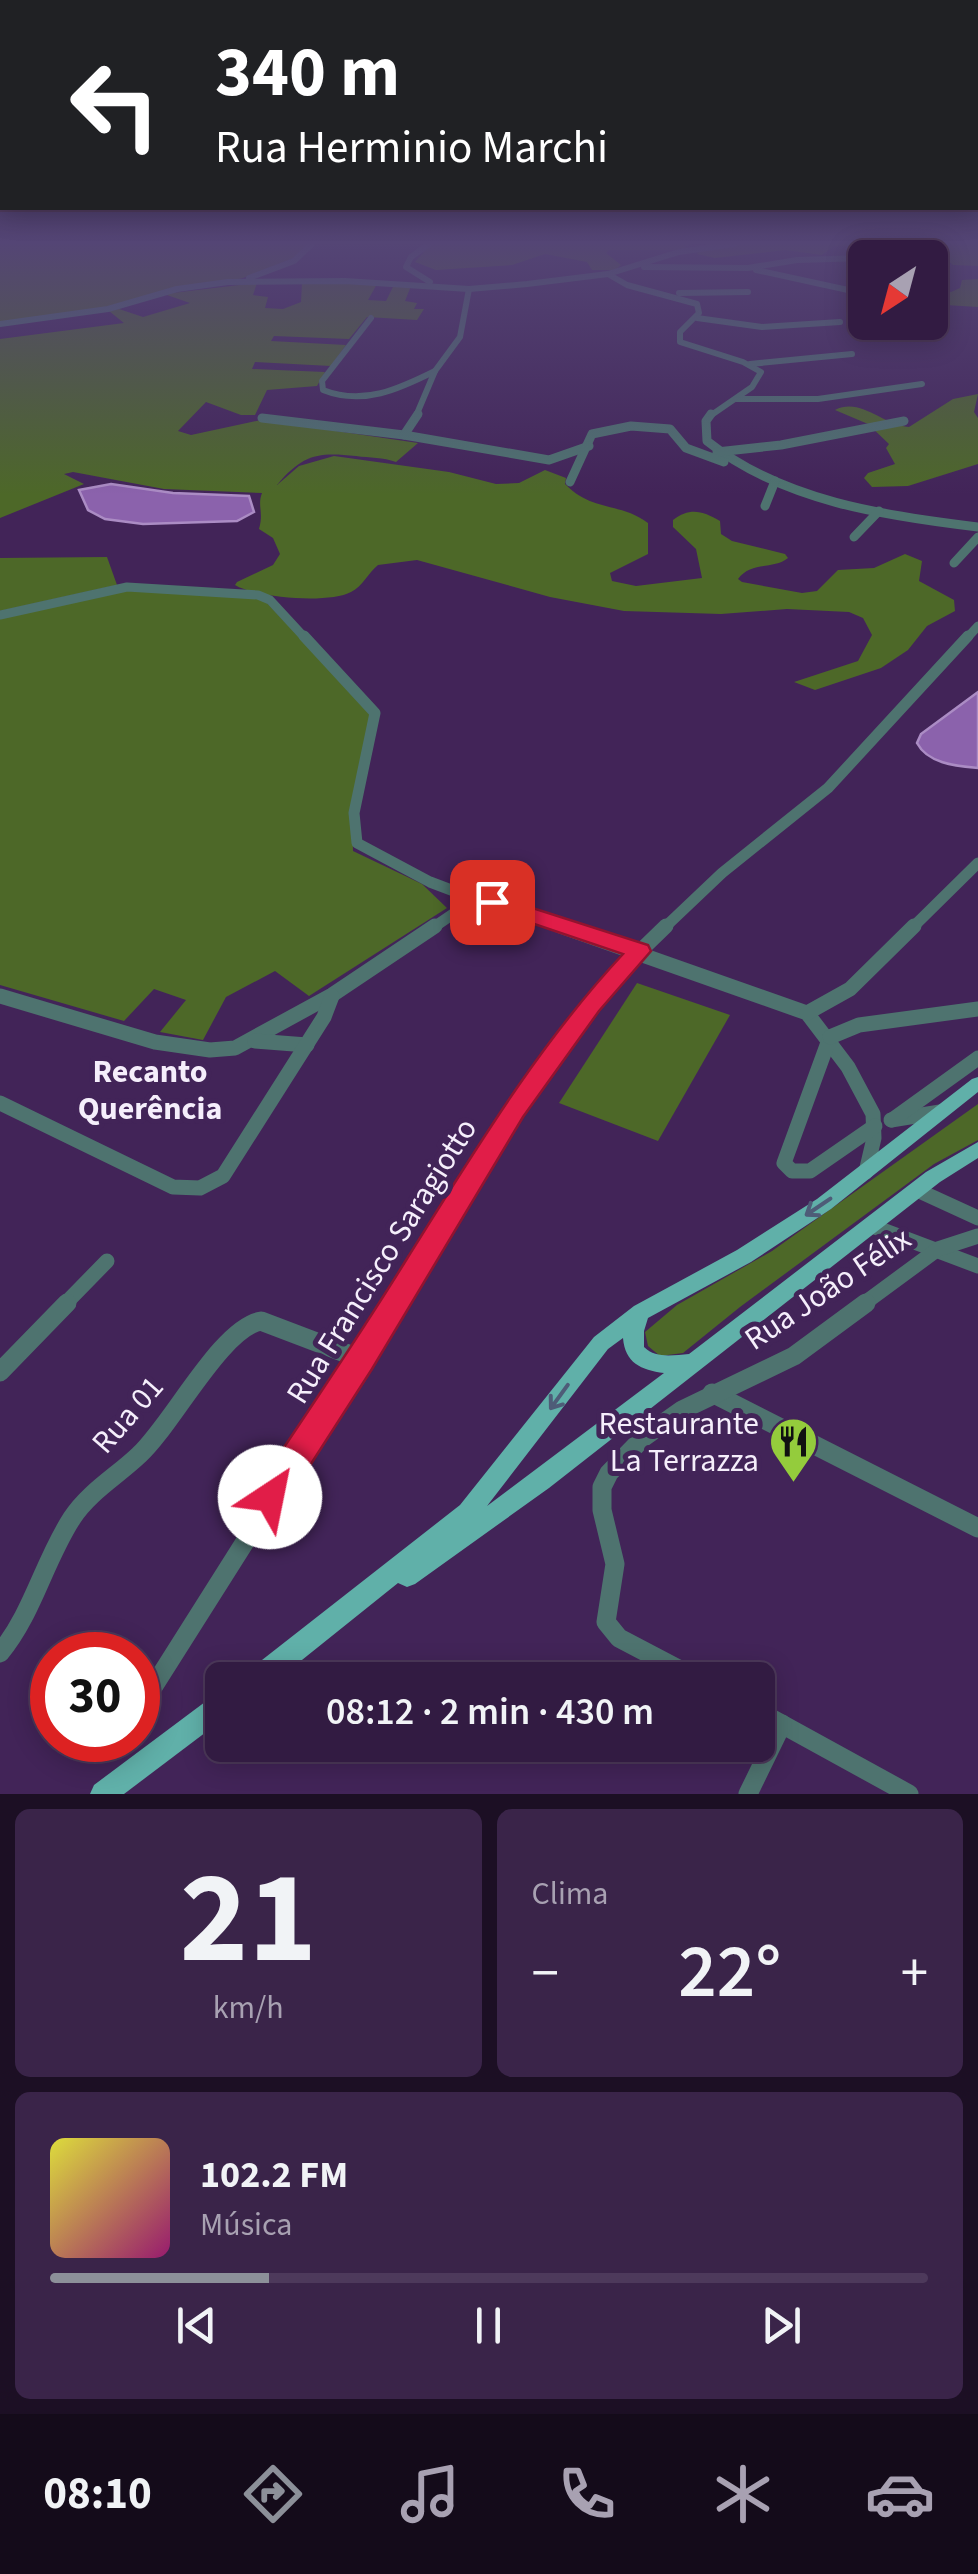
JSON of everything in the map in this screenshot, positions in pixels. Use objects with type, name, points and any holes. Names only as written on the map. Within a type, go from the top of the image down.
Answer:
[{"type":"main road","points":[[324,1630],[468,1512],[600,1343],[641,1312],[744,1256],[866,1173],[978,1083]]},
{"type":"main road","points":[[281,1662],[541,1481],[917,1190],[978,1149]]},
{"type":"main road","points":[[641,1312],[630,1335],[631,1346],[640,1356],[653,1364],[693,1362]]},
{"type":"main road","points":[[104,1794],[205,1719]]},
{"type":"street","points":[[363,328],[322,381],[322,390],[341,397],[381,394],[434,371]]},
{"type":"street","points":[[404,435],[428,394],[434,371],[464,328]]},
{"type":"street","points":[[685,328],[680,332],[680,342],[699,352],[750,364],[852,354]]},
{"type":"street","points":[[748,472],[707,441],[706,420],[719,405],[749,390],[761,377],[750,364]]},
{"type":"street","points":[[733,398],[818,398],[922,384]]},
{"type":"street","points":[[262,418],[404,435],[549,460],[589,446]]},
{"type":"street","points":[[717,452],[781,445],[904,421]]},
{"type":"street","points":[[570,482],[592,434],[608,428],[650,425],[670,429],[686,448],[775,481],[879,511],[978,527]]},
{"type":"street","points":[[764,506],[775,481]]},
{"type":"street","points":[[854,537],[879,511]]},
{"type":"street","points":[[954,563],[978,537]]},
{"type":"street","points":[[0,615],[127,587],[208,589],[264,597],[375,714],[357,797],[357,843],[430,882],[639,951],[807,1014],[830,1037],[874,1122],[866,1173]]},
{"type":"street","name":"Rua Francisco Saragiotto","points":[[160,1675],[514,1110],[590,1005],[639,951],[722,873],[828,788],[978,626]]},
{"type":"street","points":[[807,1014],[864,977],[978,863]]},
{"type":"street","points":[[0,996],[184,1048],[235,1048],[332,995],[475,898]]},
{"type":"street","points":[[0,1103],[173,1187],[207,1187],[223,1176],[324,1017],[332,995]]},
{"type":"street","points":[[942,1111],[874,1122],[810,1171],[792,1172],[784,1164],[830,1037],[859,1025],[978,1009]]},
{"type":"street","points":[[252,1041],[307,1045]]},
{"type":"street","points":[[892,1120],[978,1058]]},
{"type":"street","points":[[917,1190],[978,1218]]},
{"type":"street","points":[[872,1226],[978,1266]]},
{"type":"street","name":"Rua João Félix","points":[[665,1662],[619,1638],[606,1622],[615,1564],[602,1510],[602,1487],[609,1472],[644,1438],[712,1393],[794,1356],[938,1250],[978,1236]]},
{"type":"street","points":[[0,1372],[107,1261]]},
{"type":"street","name":"Rua 01","points":[[0,1652],[16,1634],[72,1518],[90,1496],[142,1453],[237,1330],[249,1323],[262,1322],[361,1359]]},
{"type":"street","points":[[712,1393],[978,1528]]},
{"type":"street","points":[[775,1720],[909,1794]]},
{"type":"street","points":[[748,1794],[782,1724]]},
{"type":"green space","points":[[87,328],[358,328],[349,339],[274,336],[271,341],[346,345],[331,366],[255,362],[252,369],[325,372],[317,386],[267,390],[255,415],[241,415],[206,402],[178,431],[191,435],[261,420],[418,443],[396,462],[343,455],[312,457],[295,467],[277,485],[299,466],[334,456],[449,472],[496,484],[519,483],[545,470],[566,478],[565,484],[585,499],[648,523],[648,554],[610,573],[612,581],[636,586],[702,578],[696,549],[673,527],[673,520],[679,516],[696,512],[720,521],[721,534],[732,541],[788,558],[743,573],[738,579],[742,582],[802,593],[817,591],[838,570],[874,568],[905,554],[922,561],[919,581],[954,600],[955,611],[927,626],[908,650],[881,668],[815,690],[794,682],[858,661],[872,635],[863,618],[849,612],[787,609],[721,614],[624,611],[550,597],[417,560],[378,565],[355,589],[341,596],[293,598],[245,590],[235,585],[237,582],[273,565],[280,554],[273,538],[259,529],[262,493],[164,489],[73,472],[64,474],[84,484],[0,518],[0,339]]},
{"type":"green space","points":[[978,394],[974,412],[978,418],[978,464],[908,486],[872,487],[864,478],[868,473],[895,464],[886,448],[889,444],[868,424],[835,410],[863,409],[909,427],[953,399]]},
{"type":"green space","points":[[107,557],[117,585],[0,611],[0,558]]},
{"type":"green space","points":[[113,590],[260,598],[266,602],[371,712],[352,802],[353,851],[422,884],[447,908],[309,996],[275,971],[226,997],[203,1040],[160,1032],[186,1000],[154,989],[124,1021],[0,985],[0,617]]},
{"type":"green space","points":[[637,983],[730,1015],[658,1141],[559,1103]]},
{"type":"green space","points":[[978,1104],[978,1140],[934,1164],[683,1353],[660,1356],[648,1346],[645,1332],[677,1305],[772,1251]]},
{"type":"shaded area","points":[[111,484],[173,493],[249,496],[254,512],[237,521],[143,524],[105,519],[88,510],[79,490]]},
{"type":"shaded area","points":[[978,692],[978,768],[944,763],[922,750],[917,743],[921,734]]},
{"type":"place","name":"Restaurante La Terrazza","points":[[794,1484]]},
{"type":"district","name":"Recanto Querência","points":[[150,1090]]},
{"type":"route","points":[[270,1497],[361,1359],[514,1110],[590,1005],[639,951],[492,902]]}]
